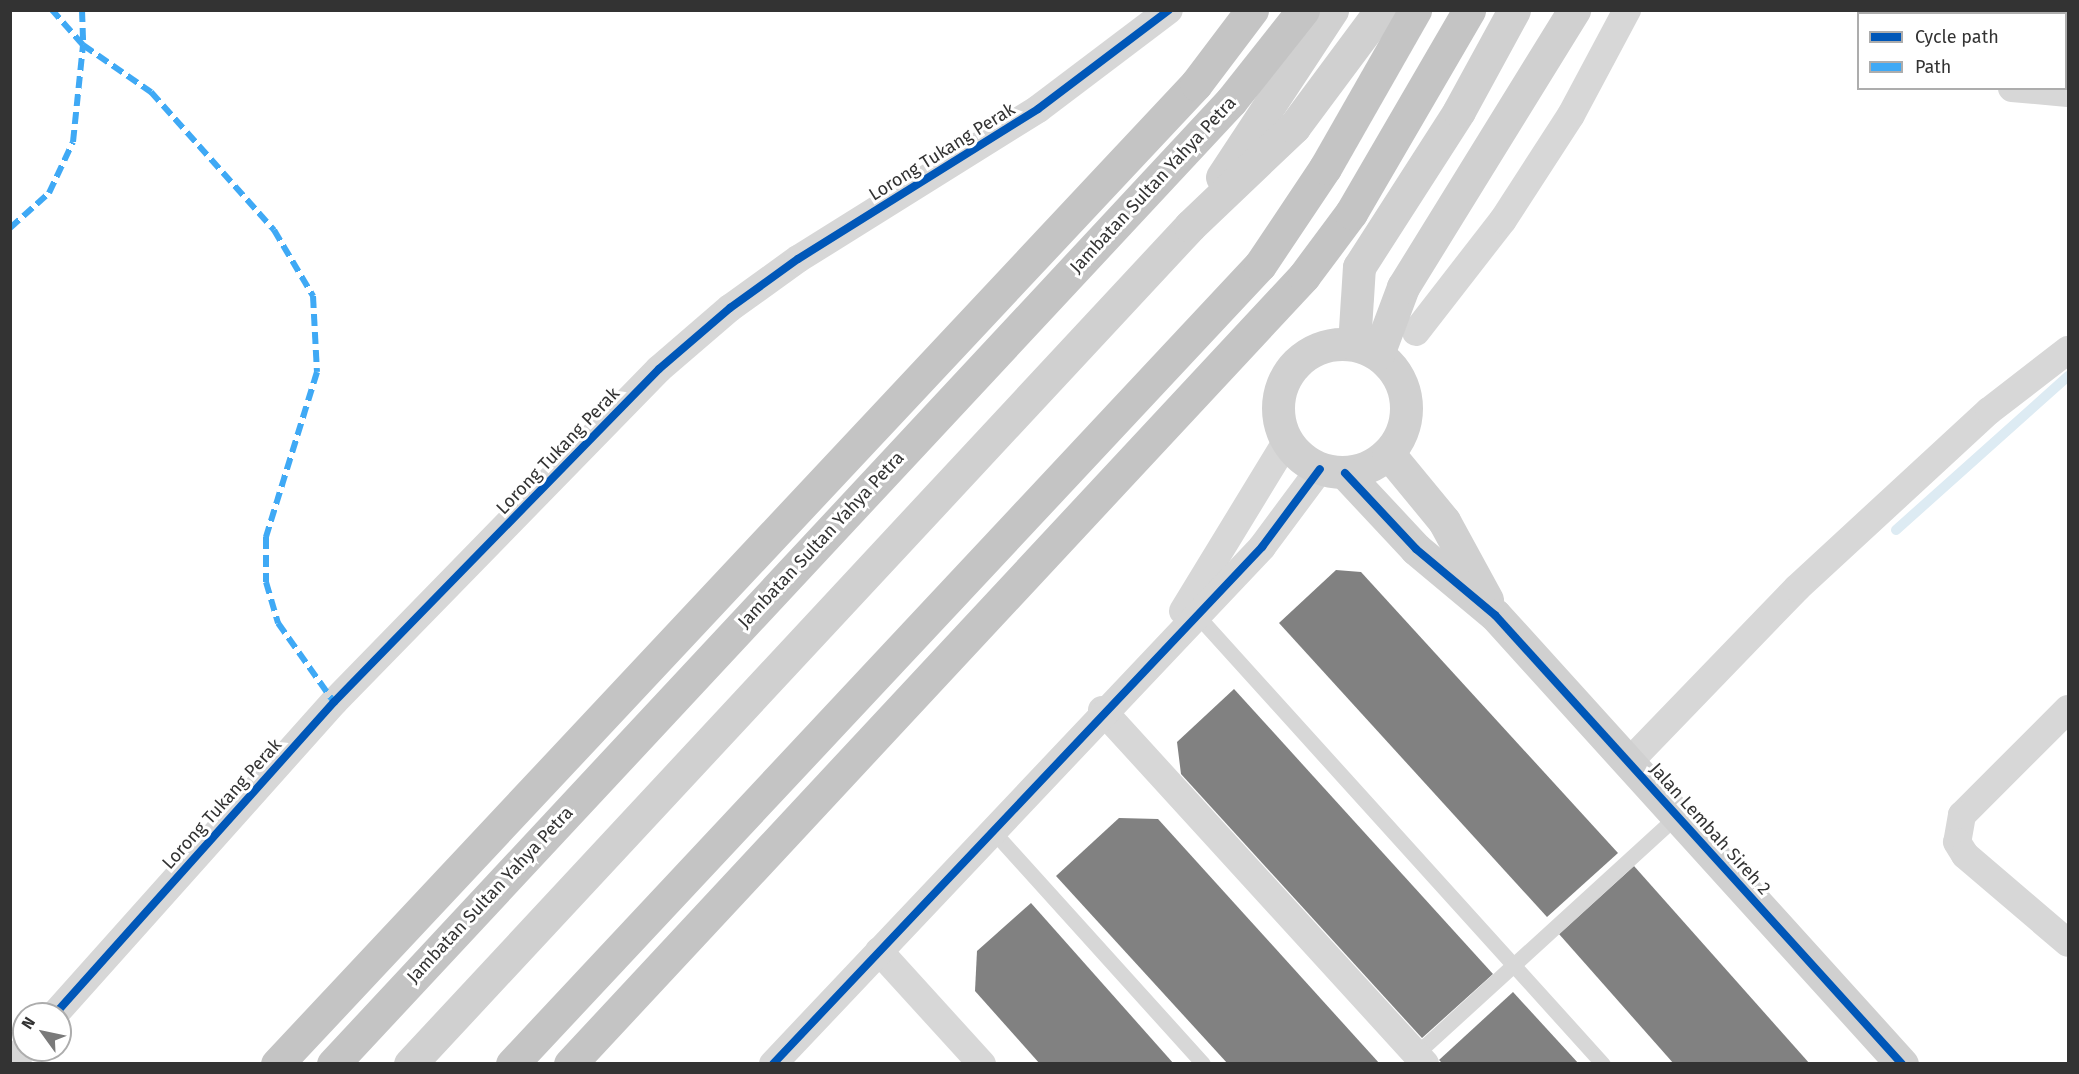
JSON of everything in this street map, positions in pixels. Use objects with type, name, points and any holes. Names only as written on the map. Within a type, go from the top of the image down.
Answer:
[{"type":"highway","points":[[277,1064],[1196,84],[1252,10]]},
{"type":"highway","name":"Jambatan Sultan Yahya Petra","points":[[333,1064],[1223,110],[1302,10]]},
{"type":"highway","points":[[512,1064],[1260,265],[1324,168],[1415,10]]},
{"type":"highway","points":[[570,1064],[1304,276],[1357,204],[1469,10]]},
{"type":"street","name":"Lorong Tukang Perak","points":[[66,1002],[334,702],[659,369],[778,273],[1038,109],[1169,10]]},
{"type":"street","points":[[1190,226],[1332,10]]},
{"type":"street","points":[[410,1064],[1190,226],[1293,127],[1382,10]]},
{"type":"street","points":[[773,1064],[1102,710],[1333,471],[1388,453],[1399,438],[1406,401],[1402,383],[1366,349],[1359,267],[1459,111],[1514,10]]},
{"type":"street","points":[[1366,349],[1574,10]]},
{"type":"street","points":[[1416,332],[1503,220],[1571,116],[1627,10]]},
{"type":"street","points":[[2034,90],[2068,93]]},
{"type":"street","points":[[1158,651],[1286,442],[1278,400],[1284,380],[1313,351],[1366,349]]},
{"type":"street","points":[[1629,762],[1797,588],[1989,411],[2068,350]]},
{"type":"street","points":[[1286,442],[1333,471],[1416,549],[1495,615]]},
{"type":"street","points":[[1388,453],[1444,521],[1495,615]]},
{"type":"street","name":"Jalan Lembah Sireh 2","points":[[1495,615],[1902,1064]]},
{"type":"street","points":[[2068,709],[1962,815],[1957,836],[1965,855],[2068,943]]},
{"type":"street","points":[[1102,710],[1421,1059]]},
{"type":"street","points":[[879,951],[982,1064]]},
{"type":"lane","points":[[1195,613],[1603,1064]]},
{"type":"lane","points":[[1421,1059],[1514,965],[1677,816]]},
{"type":"lane","points":[[991,829],[1203,1064]]},
{"type":"building","points":[[1336,570],[1361,572],[1618,853],[1547,917],[1279,623]]},
{"type":"building","points":[[1234,689],[1493,974],[1422,1038],[1181,774],[1177,742]]},
{"type":"building","points":[[1119,818],[1158,819],[1380,1064],[1228,1064],[1056,876]]},
{"type":"building","points":[[1634,866],[1810,1064],[1674,1064],[1559,934]]},
{"type":"building","points":[[1031,903],[1174,1064],[1040,1064],[975,991],[977,951]]},
{"type":"building","points":[[1513,992],[1579,1064],[1443,1064],[1439,1060]]},
{"type":"waterway","points":[[1896,530],[2068,376]]},
{"type":"marked path","points":[[10,228],[49,193],[73,142],[83,45],[52,10]]},
{"type":"marked path","points":[[82,10],[83,45],[151,92],[274,230],[313,296],[317,372],[266,537],[266,582],[278,623],[334,702]]},
{"type":"cycle path","points":[[66,1002],[334,702],[659,369],[730,308],[798,259],[1038,109],[1169,10]]},
{"type":"cycle path","points":[[773,1064],[1262,547],[1320,469]]},
{"type":"cycle path","points":[[1345,473],[1416,549],[1495,615],[1902,1064]]}]
